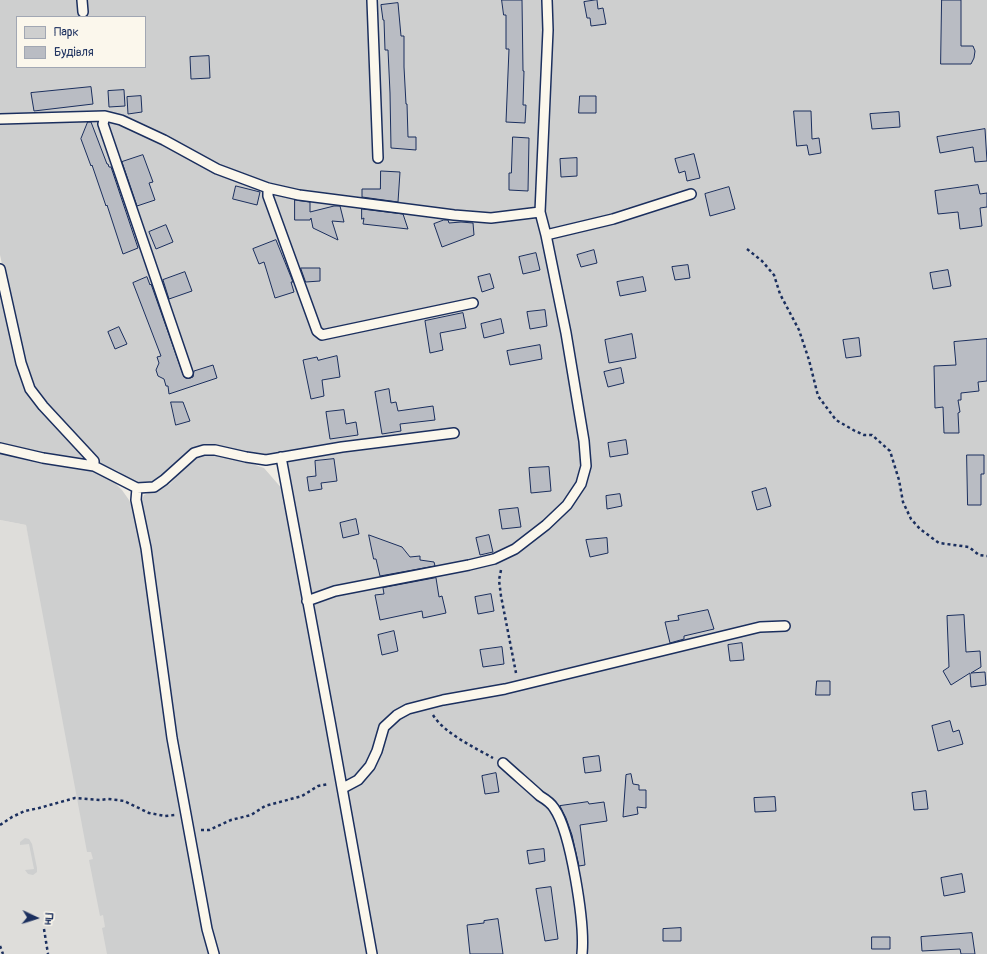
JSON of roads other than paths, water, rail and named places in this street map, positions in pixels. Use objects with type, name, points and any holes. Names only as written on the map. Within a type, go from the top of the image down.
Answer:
[{"type":"lane","points":[[82,0],[83,12]]},
{"type":"lane","points":[[372,0],[378,158]]},
{"type":"lane","points":[[307,601],[335,591],[494,559],[515,548],[546,525],[567,505],[581,484],[586,466],[584,441],[566,333],[540,212],[548,30],[547,0]]},
{"type":"lane","points":[[0,119],[104,116],[122,120],[217,168],[268,188],[299,195],[454,215],[491,218],[540,212]]},
{"type":"lane","points":[[104,116],[103,124],[188,372]]},
{"type":"lane","points":[[268,188],[268,196],[317,330],[322,335],[473,303]]},
{"type":"lane","points":[[546,235],[613,219],[691,194]]},
{"type":"lane","points":[[0,269],[21,363],[30,388],[43,406],[94,461],[94,466]]},
{"type":"lane","points":[[0,448],[43,458],[94,466],[137,488],[154,487],[194,453],[204,450],[215,450],[262,460],[342,447],[454,433]]},
{"type":"lane","points":[[281,458],[372,954]]},
{"type":"lane","points":[[137,488],[136,500],[146,548],[177,767],[207,929],[214,954]]},
{"type":"lane","points":[[342,788],[358,780],[370,766],[377,752],[384,727],[397,715],[408,709],[426,704],[518,686],[760,627],[785,626]]},
{"type":"lane","points":[[503,764],[554,807],[562,823],[571,855],[582,924],[584,941],[582,954]]}]
